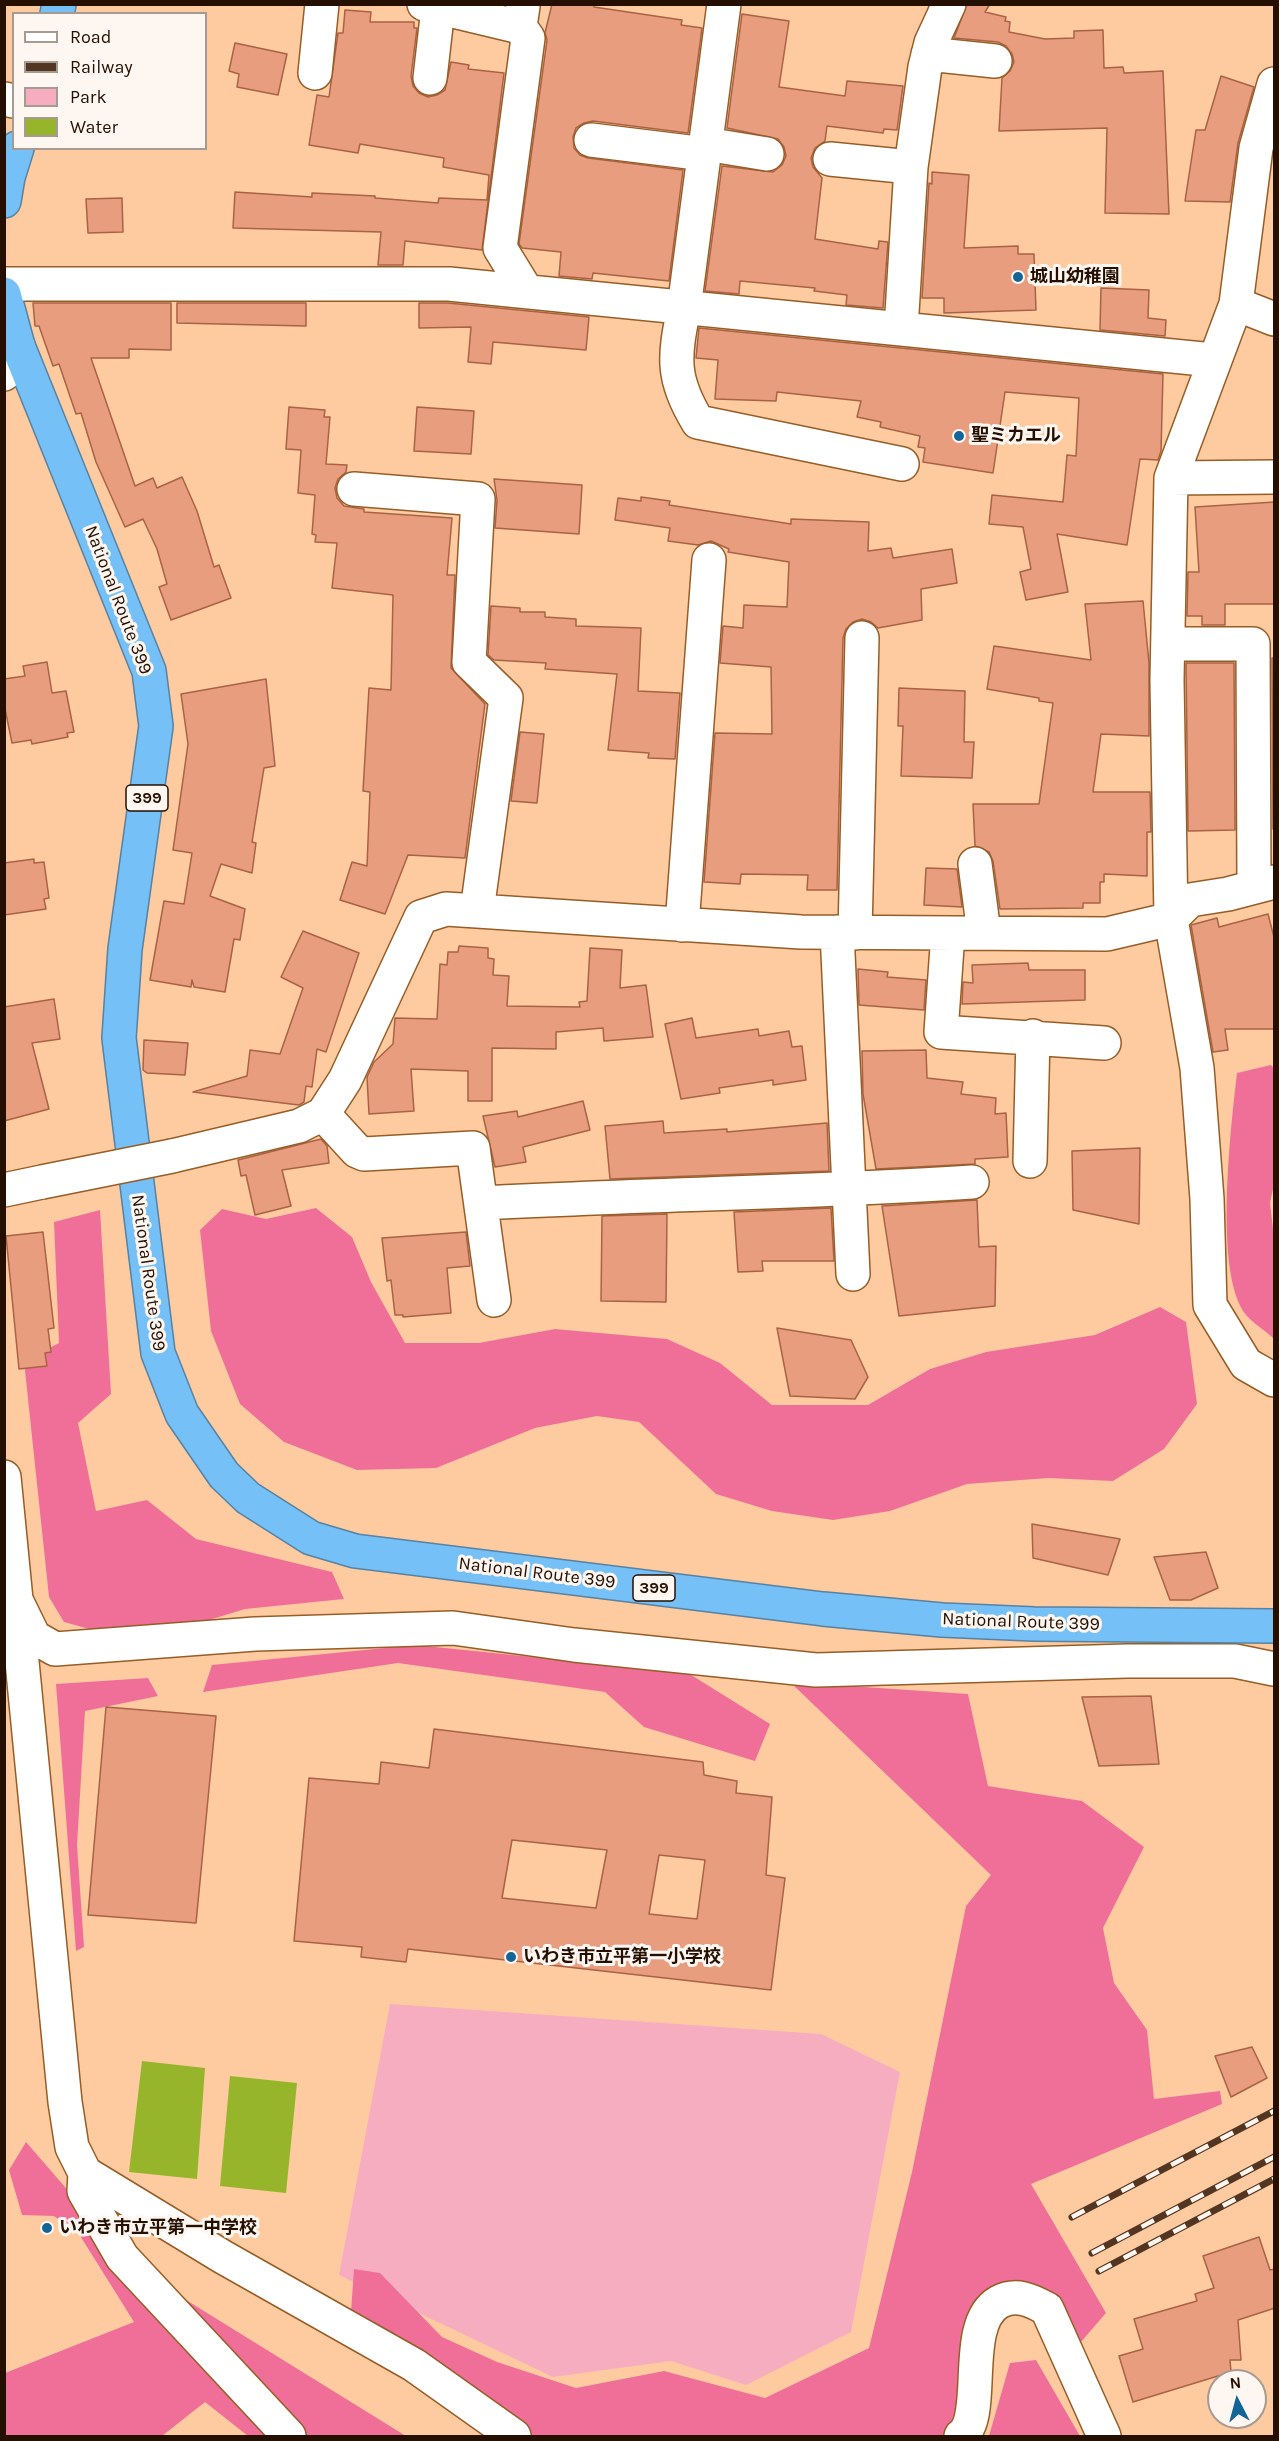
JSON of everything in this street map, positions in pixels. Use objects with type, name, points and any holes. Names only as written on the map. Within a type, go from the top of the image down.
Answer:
[{"type":"highway","points":[[4,201],[16,150]]},
{"type":"highway","name":"National Route 399","points":[[4,294],[11,360],[149,671],[156,726],[125,949],[119,1038],[158,1353],[182,1414],[224,1474],[248,1498],[311,1538],[356,1551],[823,1609],[942,1620],[1034,1624],[1273,1624]]},
{"type":"street","points":[[315,73],[322,4]]},
{"type":"street","points":[[724,4],[684,308],[675,351],[679,383],[698,422],[902,464]]},
{"type":"street","points":[[901,329],[911,167],[928,54],[949,4]]},
{"type":"street","points":[[430,78],[431,6],[521,16],[528,38],[500,248],[526,292]]},
{"type":"street","points":[[928,54],[995,61]]},
{"type":"street","points":[[1275,84],[1236,304],[1213,360],[1171,478],[1168,644],[1171,919],[1197,1068],[1207,1199],[1210,1305],[1246,1364],[1275,1380]]},
{"type":"street","points":[[591,140],[697,153],[718,146],[767,154]]},
{"type":"street","points":[[830,159],[911,167]]},
{"type":"street","points":[[4,284],[449,284],[1213,360]]},
{"type":"street","points":[[1236,304],[1275,319]]},
{"type":"street","points":[[1171,478],[1275,477]]},
{"type":"street","points":[[354,489],[478,499],[469,662],[506,698],[477,911]]},
{"type":"street","points":[[682,925],[709,560]]},
{"type":"street","points":[[853,1274],[846,932],[862,638]]},
{"type":"street","points":[[4,1190],[172,1156],[299,1126],[323,1114],[345,1080],[421,917],[446,909],[682,925],[846,932],[1107,934],[1171,919],[1190,900],[1268,890],[1252,644],[1168,644]]},
{"type":"street","points":[[975,864],[984,933]]},
{"type":"street","points":[[948,933],[940,1032],[1033,1036],[1104,1043]]},
{"type":"street","points":[[1030,1161],[1033,1036]]},
{"type":"street","points":[[323,1114],[357,1151],[364,1154],[473,1148],[494,1300]]},
{"type":"street","points":[[482,1203],[611,1196],[851,1191],[972,1182]]},
{"type":"street","points":[[4,1477],[65,2102],[72,2147],[85,2173],[84,2192],[122,2257],[289,2436]]},
{"type":"street","points":[[16,1600],[34,1637],[56,1649],[255,1634],[453,1628],[574,1645],[816,1670],[1127,1661],[1235,1661],[1275,1669]]},
{"type":"street","points":[[85,2173],[223,2257],[414,2365],[514,2436]]},
{"type":"street","points":[[961,2436],[966,2432],[972,2413],[982,2321],[995,2305],[1010,2297],[1030,2300],[1047,2309],[1104,2436]]},
{"type":"green space","points":[[390,2004],[821,2034],[900,2072],[851,2332],[746,2385],[671,2361],[553,2377],[339,2275]]},
{"type":"shaded area","points":[[1271,1065],[1274,1068],[1274,1184],[1270,1203],[1274,1238],[1274,1339],[1246,1315],[1236,1295],[1230,1267],[1227,1234],[1231,1127],[1237,1073]]},
{"type":"shaded area","points":[[316,1208],[352,1237],[371,1282],[405,1343],[479,1343],[555,1329],[667,1339],[720,1363],[772,1405],[868,1405],[930,1369],[986,1352],[1095,1335],[1160,1307],[1186,1322],[1197,1404],[1164,1449],[1113,1481],[1049,1478],[967,1484],[890,1511],[833,1520],[772,1511],[716,1494],[639,1422],[597,1416],[535,1428],[436,1468],[357,1470],[284,1442],[240,1404],[211,1331],[200,1230],[222,1209],[266,1219]]},
{"type":"shaded area","points":[[100,1210],[111,1394],[78,1423],[96,1511],[147,1500],[196,1539],[332,1572],[344,1599],[245,1609],[183,1628],[104,1633],[64,1622],[49,1597],[24,1361],[59,1343],[54,1222]]},
{"type":"shaded area","points":[[416,1645],[688,1673],[770,1724],[755,1761],[644,1727],[605,1692],[398,1663],[203,1692],[212,1665]]},
{"type":"shaded area","points":[[148,1678],[158,1696],[85,1711],[77,1845],[84,1947],[76,1951],[56,1684]]},
{"type":"shaded area","points":[[790,1682],[968,1694],[988,1786],[1082,1801],[1144,1847],[1103,1928],[1114,1983],[1147,2030],[1154,2099],[1220,2091],[1222,2104],[1031,2184],[1106,2313],[1080,2343],[1026,2291],[976,2334],[961,2436],[500,2436],[351,2312],[354,2269],[380,2273],[442,2337],[497,2362],[576,2388],[664,2371],[765,2398],[869,2348],[912,2172],[966,1906],[991,1875]]},
{"type":"shaded area","points":[[26,2142],[136,2269],[406,2436],[248,2436],[205,2402],[162,2436],[5,2436],[5,2373],[134,2322],[79,2234],[54,2216],[22,2215],[9,2170]]},
{"type":"shaded area","points":[[1036,2360],[1080,2436],[989,2436],[1010,2363]]},
{"type":"water","points":[[142,2061],[205,2068],[197,2179],[129,2172]]},
{"type":"water","points":[[230,2076],[297,2083],[286,2193],[220,2186]]},
{"type":"building","points":[[552,4],[594,4],[594,7],[682,20],[681,25],[702,28],[688,133],[593,121],[576,128],[573,137],[574,148],[580,155],[588,158],[683,170],[669,281],[593,273],[592,279],[559,276],[561,252],[522,248],[519,244],[547,40],[545,33]]},
{"type":"building","points":[[967,4],[990,4],[985,12],[1006,17],[1005,21],[1010,22],[1009,32],[1045,39],[1074,38],[1074,31],[1103,30],[1104,68],[1123,67],[1124,73],[1163,71],[1169,214],[1105,213],[1107,128],[999,131],[1002,78],[1010,71],[1014,62],[1012,54],[1006,46],[998,42],[954,38]]},
{"type":"building","points":[[345,10],[371,12],[370,22],[414,22],[414,28],[417,28],[411,76],[413,86],[419,93],[428,97],[445,90],[451,62],[469,65],[468,69],[504,73],[482,250],[405,241],[403,265],[378,265],[381,232],[233,228],[235,192],[312,197],[312,193],[375,196],[375,198],[438,203],[439,198],[487,200],[489,175],[443,167],[444,158],[360,144],[358,153],[309,145],[317,95],[329,97],[338,33],[343,33]]},
{"type":"building","points":[[742,14],[789,21],[779,87],[845,96],[847,81],[903,86],[897,130],[884,129],[883,133],[827,126],[825,141],[815,148],[811,158],[813,167],[822,178],[815,239],[878,249],[879,241],[888,242],[883,308],[846,305],[847,295],[814,291],[815,288],[740,281],[739,294],[705,291],[722,166],[773,172],[782,165],[786,156],[784,147],[778,139],[727,128]]},
{"type":"building","points":[[235,43],[287,54],[278,95],[237,87],[239,74],[229,71]]},
{"type":"building","points":[[1221,76],[1254,87],[1238,143],[1230,202],[1185,201],[1196,130],[1205,130]]},
{"type":"building","points":[[932,172],[969,175],[964,248],[1018,246],[1018,254],[1034,254],[1036,310],[944,313],[944,298],[922,298],[929,183],[932,184]]},
{"type":"building","points":[[122,198],[123,232],[88,233],[86,199]]},
{"type":"building","points":[[1101,288],[1149,290],[1148,318],[1166,320],[1165,336],[1100,330]]},
{"type":"building","points":[[33,303],[171,303],[171,350],[129,349],[129,358],[91,358],[135,486],[153,478],[157,488],[182,477],[197,511],[214,567],[219,565],[231,598],[171,620],[159,587],[167,584],[157,549],[143,519],[125,527],[96,462],[81,413],[76,414],[59,364],[53,366],[39,326],[35,326]]},
{"type":"building","points":[[177,303],[306,303],[306,326],[177,323]]},
{"type":"building","points":[[419,303],[448,303],[589,317],[586,350],[493,342],[491,364],[468,362],[471,327],[419,328]]},
{"type":"building","points":[[699,328],[1163,374],[1161,451],[1158,460],[1140,459],[1127,545],[1057,534],[1068,592],[1026,600],[1020,572],[1031,569],[1023,527],[989,524],[992,495],[1063,502],[1067,455],[1076,456],[1079,398],[1005,392],[993,473],[923,462],[925,448],[918,447],[920,436],[880,427],[881,422],[857,417],[861,401],[777,392],[776,401],[715,399],[718,360],[696,358]]},
{"type":"building","points":[[289,407],[325,410],[324,417],[330,417],[326,464],[347,465],[346,472],[338,479],[335,488],[337,498],[344,506],[364,509],[364,512],[452,518],[447,575],[455,575],[451,668],[485,704],[465,858],[408,855],[385,914],[340,900],[352,862],[367,866],[370,792],[363,791],[369,688],[391,690],[393,595],[332,588],[337,543],[315,542],[316,535],[312,534],[315,495],[298,493],[301,450],[286,449]]},
{"type":"building","points":[[417,407],[474,411],[471,454],[414,451]]},
{"type":"building","points":[[494,479],[582,485],[579,534],[495,528],[497,500]]},
{"type":"building","points":[[641,497],[670,501],[669,505],[791,524],[791,519],[869,522],[868,551],[891,548],[893,558],[952,549],[957,583],[921,589],[922,620],[878,628],[862,619],[853,622],[846,629],[843,638],[837,890],[807,890],[808,875],[741,874],[740,884],[704,882],[715,733],[772,734],[771,667],[720,663],[723,626],[743,628],[744,605],[787,607],[789,562],[728,552],[729,549],[711,541],[698,545],[668,541],[670,528],[615,520],[618,498],[641,501]]},
{"type":"building","points":[[1275,502],[1275,604],[1225,604],[1225,625],[1202,625],[1202,616],[1187,616],[1188,572],[1199,572],[1195,507]]},
{"type":"building","points":[[1143,601],[1149,663],[1149,736],[1101,734],[1093,792],[1150,792],[1151,832],[1147,832],[1147,876],[1104,874],[1104,882],[1100,882],[1100,903],[1083,903],[1083,908],[1000,909],[993,861],[989,852],[975,846],[973,804],[1039,804],[1053,703],[1039,701],[1039,698],[987,689],[994,646],[1091,660],[1085,604]]},
{"type":"building","points":[[491,606],[520,608],[520,612],[545,612],[545,617],[576,619],[576,626],[641,628],[638,691],[680,693],[675,759],[648,758],[649,753],[608,750],[617,674],[545,669],[546,663],[494,660],[488,655]]},
{"type":"building","points":[[1272,658],[1275,658],[1273,829]]},
{"type":"building","points":[[47,662],[52,693],[66,691],[74,732],[67,733],[68,737],[32,744],[31,740],[12,743],[4,704],[4,679],[25,676],[23,666]]},
{"type":"building","points":[[1186,663],[1234,663],[1235,830],[1188,831]]},
{"type":"building","points":[[266,679],[275,766],[264,768],[252,842],[256,843],[252,873],[221,864],[210,896],[245,909],[240,940],[234,939],[225,992],[194,987],[192,980],[191,987],[150,980],[164,901],[184,904],[192,853],[173,850],[188,744],[181,694]]},
{"type":"building","points":[[899,688],[965,691],[964,742],[974,742],[972,778],[901,776],[903,726],[898,726]]},
{"type":"building","points":[[520,732],[544,734],[537,803],[511,801]]},
{"type":"building","points":[[34,859],[34,863],[44,862],[49,898],[44,899],[46,909],[4,915],[4,863]]},
{"type":"building","points":[[926,868],[957,869],[962,907],[924,905]]},
{"type":"building","points":[[1268,914],[1275,941],[1275,1029],[1225,1029],[1228,1050],[1213,1052],[1191,925],[1217,918],[1219,927]]},
{"type":"building","points":[[303,931],[359,953],[326,1052],[317,1049],[312,1087],[306,1086],[304,1102],[299,1105],[193,1092],[247,1076],[250,1050],[280,1054],[303,988],[281,977]]},
{"type":"building","points":[[459,946],[488,948],[488,958],[494,959],[493,975],[509,976],[507,1006],[580,1007],[579,1002],[587,1001],[590,948],[622,950],[620,988],[646,985],[653,1037],[604,1041],[603,1028],[556,1032],[556,1049],[492,1048],[492,1101],[468,1101],[468,1071],[411,1069],[414,1111],[369,1114],[367,1077],[374,1062],[393,1044],[395,1018],[437,1019],[440,964],[447,965],[448,952],[458,952]]},
{"type":"building","points":[[1028,963],[1029,970],[1085,970],[1085,1000],[962,1004],[963,982],[973,983],[972,965]]},
{"type":"building","points":[[858,969],[888,972],[887,977],[926,980],[924,1010],[859,1005]]},
{"type":"building","points":[[54,999],[60,1039],[32,1043],[49,1109],[4,1121],[4,1007]]},
{"type":"building","points":[[692,1018],[696,1038],[758,1029],[759,1036],[789,1031],[792,1047],[802,1046],[806,1080],[773,1085],[773,1080],[719,1088],[720,1093],[681,1099],[665,1024]]},
{"type":"building","points":[[144,1040],[188,1043],[185,1075],[147,1073],[143,1070]]},
{"type":"building","points":[[926,1050],[927,1078],[963,1082],[961,1094],[996,1098],[995,1114],[1006,1113],[1008,1157],[975,1159],[975,1164],[876,1169],[863,1094],[862,1051]]},
{"type":"building","points":[[583,1101],[590,1130],[523,1147],[526,1162],[495,1167],[483,1116],[517,1111],[518,1117]]},
{"type":"building","points":[[663,1121],[664,1133],[727,1129],[727,1132],[827,1123],[829,1171],[610,1179],[605,1126]]},
{"type":"building","points":[[321,1139],[327,1146],[329,1163],[282,1170],[291,1206],[255,1215],[246,1175],[241,1176],[238,1160]]},
{"type":"building","points":[[1140,1148],[1139,1224],[1073,1210],[1072,1151]]},
{"type":"building","points":[[977,1200],[979,1247],[996,1246],[995,1306],[899,1316],[882,1206]]},
{"type":"building","points":[[831,1208],[834,1261],[762,1261],[763,1271],[738,1272],[734,1212]]},
{"type":"building","points":[[667,1214],[666,1302],[601,1301],[602,1216]]},
{"type":"building","points":[[43,1232],[54,1328],[48,1329],[51,1352],[45,1353],[47,1366],[19,1369],[6,1236]]},
{"type":"building","points":[[466,1232],[470,1266],[447,1268],[451,1313],[403,1317],[403,1315],[395,1315],[391,1280],[387,1281],[382,1238]]},
{"type":"building","points":[[777,1328],[851,1340],[868,1377],[855,1399],[790,1396]]},
{"type":"building","points":[[1032,1524],[1120,1539],[1108,1575],[1033,1558]]},
{"type":"building","points":[[1206,1552],[1218,1588],[1191,1600],[1170,1600],[1154,1557]]},
{"type":"building","points":[[1151,1696],[1159,1764],[1099,1766],[1082,1697]]},
{"type":"building","points":[[106,1707],[216,1716],[196,1923],[88,1915]]},
{"type":"building","points":[[434,1729],[703,1762],[704,1775],[737,1781],[736,1793],[772,1797],[766,1875],[785,1878],[771,1990],[408,1949],[406,1962],[361,1957],[362,1947],[294,1941],[309,1778],[379,1784],[381,1762],[429,1768]],"holes":[[[512,1840],[607,1850],[596,1908],[502,1898]],[[659,1855],[705,1860],[697,1919],[649,1914]]]},
{"type":"building","points":[[1252,2047],[1267,2078],[1231,2097],[1215,2056]]},
{"type":"building","points":[[1259,2237],[1270,2270],[1275,2269],[1275,2308],[1238,2320],[1241,2360],[1230,2360],[1231,2369],[1207,2369],[1207,2379],[1133,2402],[1119,2356],[1143,2349],[1134,2319],[1197,2301],[1195,2294],[1214,2288],[1203,2256]]},
{"type":"railway","points":[[1072,2217],[1274,2111]]},
{"type":"railway","points":[[1092,2253],[1274,2157]]},
{"type":"railway","points":[[1099,2271],[1274,2179]]},
{"type":"place","name":"城山幼稚園","points":[[1018,277]]},
{"type":"place","name":"聖ミカエル","points":[[959,436]]},
{"type":"place","name":"いわき市立平第一小学校","points":[[511,1957]]},
{"type":"place","name":"いわき市立平第一中学校","points":[[47,2228]]}]
